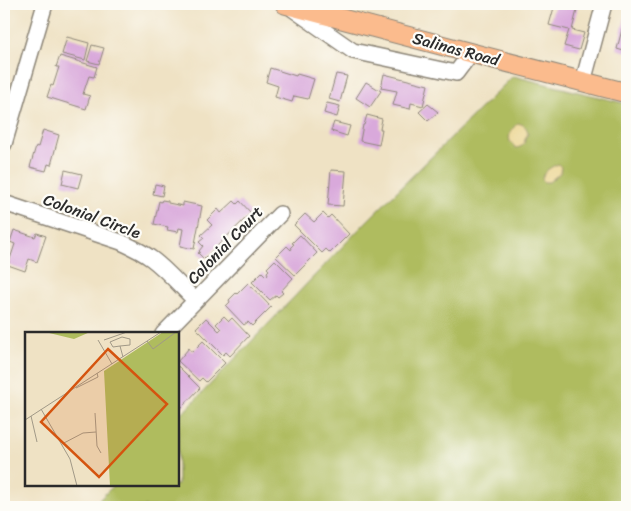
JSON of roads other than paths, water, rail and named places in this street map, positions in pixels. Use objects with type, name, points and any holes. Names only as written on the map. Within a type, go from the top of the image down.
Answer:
[{"type":"main road","name":"Salinas Road","points":[[286,4],[627,93]]},
{"type":"street","points":[[4,144],[46,4]]},
{"type":"street","points":[[286,4],[353,51],[456,73],[471,53]]},
{"type":"street","points":[[583,82],[604,4]]},
{"type":"street","name":"Colonial Circle","points":[[4,203],[132,247],[162,267],[195,300]]},
{"type":"street","name":"Colonial Court","points":[[195,300],[280,214]]},
{"type":"street","points":[[166,332],[195,300]]}]
